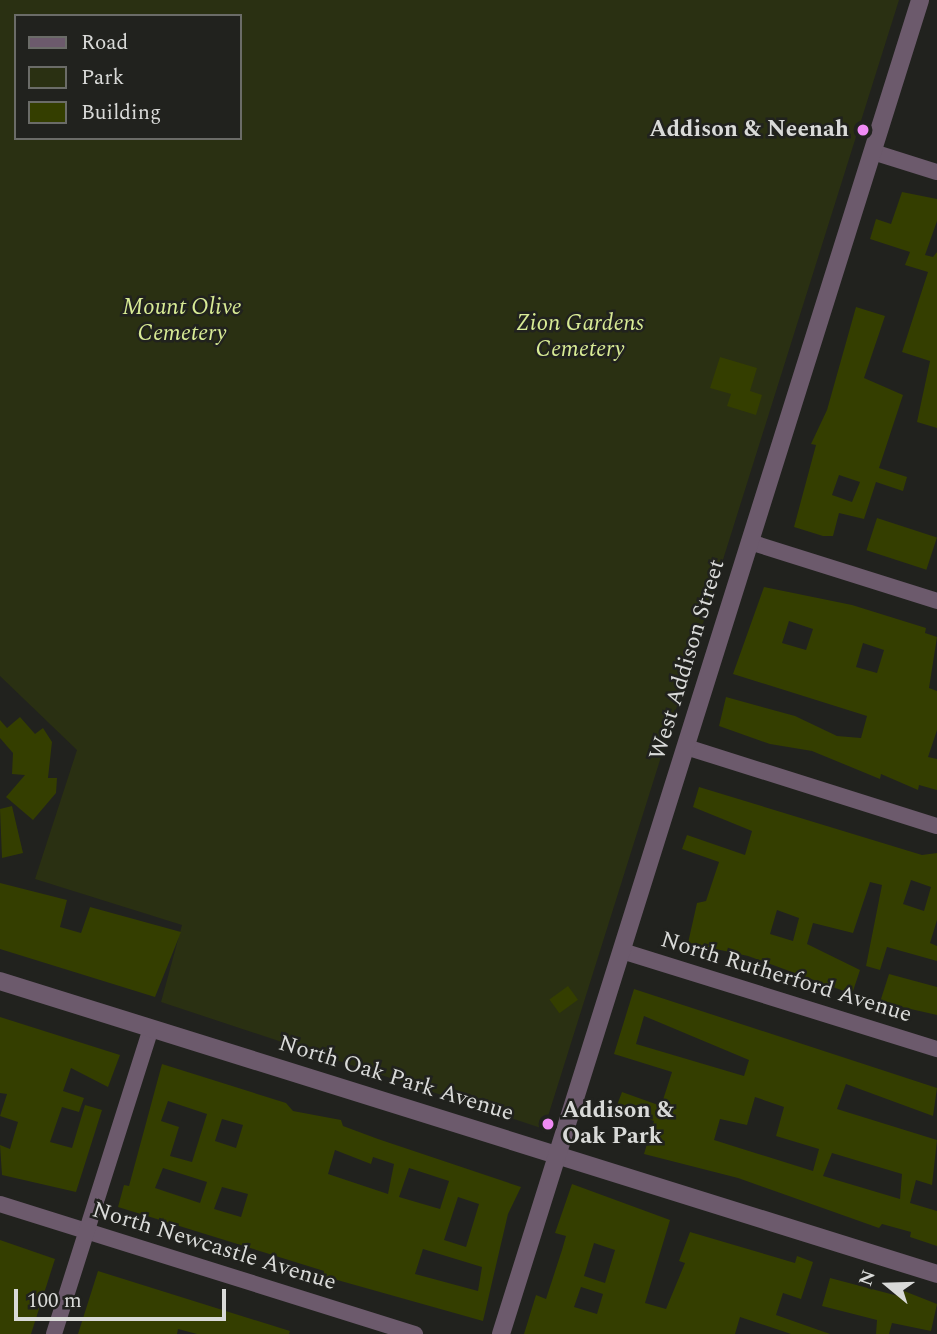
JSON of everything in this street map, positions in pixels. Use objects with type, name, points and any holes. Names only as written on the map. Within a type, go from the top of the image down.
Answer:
[{"type":"street","name":"West Addison Street","points":[[501,1334],[920,0]]},
{"type":"street","points":[[873,152],[937,172]]},
{"type":"street","points":[[750,542],[937,601]]},
{"type":"street","points":[[686,747],[937,825]]},
{"type":"street","name":"North Rutherford Avenue","points":[[622,951],[937,1049]]},
{"type":"street","name":"North Oak Park Avenue","points":[[0,981],[937,1274]]},
{"type":"street","points":[[54,1334],[151,1028]]},
{"type":"street","name":"North Newcastle Avenue","points":[[0,1204],[415,1334]]},
{"type":"green space","name":"Zion Gardens Cemetery","points":[[0,0],[899,0],[544,1129],[161,1002],[182,925],[35,879],[77,750],[0,676]]},
{"type":"building","points":[[902,192],[937,199],[937,221],[925,255],[933,257],[937,252],[937,428],[917,422],[930,361],[902,352],[928,272],[905,265],[910,252],[870,239],[876,219],[891,224]]},
{"type":"building","points":[[856,307],[885,316],[864,378],[903,395],[879,468],[907,477],[903,491],[876,482],[864,519],[839,513],[833,536],[823,536],[794,527],[816,445],[811,444],[827,410]],"holes":[[[839,475],[860,482],[852,502],[832,495]]]},
{"type":"building","points":[[720,357],[757,368],[750,391],[762,395],[756,415],[727,406],[731,394],[710,388]]},
{"type":"building","points":[[877,518],[937,537],[926,570],[866,550]]},
{"type":"building","points":[[764,587],[852,605],[926,628],[925,633],[937,637],[929,688],[937,691],[937,730],[928,757],[937,759],[937,790],[919,785],[918,790],[881,774],[880,779],[812,751],[770,744],[719,726],[726,697],[795,716],[837,736],[861,738],[867,716],[733,674]],"holes":[[[789,621],[813,629],[806,650],[782,643]],[[863,643],[884,650],[877,673],[856,667]]]},
{"type":"building","points":[[20,717],[35,734],[43,728],[52,742],[48,778],[57,778],[56,793],[33,820],[6,797],[25,775],[12,774],[13,753],[0,738],[0,720],[7,728]]},
{"type":"building","points":[[699,787],[922,855],[937,853],[937,920],[930,943],[937,946],[937,961],[887,947],[880,970],[866,966],[882,885],[870,882],[853,933],[813,923],[807,944],[860,970],[852,994],[748,956],[688,943],[697,903],[706,901],[719,862],[682,849],[687,835],[745,855],[752,831],[693,807]],"holes":[[[911,880],[931,887],[924,911],[903,904]],[[777,910],[799,918],[793,941],[770,934]]]},
{"type":"building","points":[[12,806],[23,853],[2,858],[0,809]]},
{"type":"building","points":[[0,883],[67,900],[60,927],[81,933],[90,907],[181,932],[155,997],[0,949]]},
{"type":"building","points":[[889,974],[937,987],[937,1015],[880,1002]]},
{"type":"building","points":[[568,986],[578,1000],[559,1013],[549,1000]]},
{"type":"building","points":[[634,989],[937,1088],[933,1116],[846,1084],[837,1109],[937,1140],[932,1185],[916,1180],[910,1203],[937,1211],[937,1246],[910,1237],[911,1232],[882,1224],[879,1228],[738,1178],[644,1154],[654,1121],[616,1108],[622,1092],[661,1106],[672,1072],[614,1054]],"holes":[[[644,1016],[749,1060],[744,1076],[636,1044]],[[755,1097],[784,1107],[776,1136],[819,1149],[813,1171],[714,1140],[720,1119],[747,1125]],[[832,1153],[902,1174],[900,1199],[823,1176]]]},
{"type":"building","points":[[0,1017],[120,1055],[108,1087],[71,1068],[63,1091],[84,1098],[79,1112],[62,1107],[50,1142],[72,1148],[85,1105],[102,1110],[76,1192],[2,1175],[0,1145],[10,1149],[18,1122],[0,1116],[7,1094],[0,1093]]},
{"type":"building","points":[[162,1064],[286,1103],[293,1111],[341,1120],[343,1126],[521,1187],[508,1214],[483,1321],[323,1276],[324,1271],[118,1207],[124,1185],[129,1186]],"holes":[[[168,1101],[207,1114],[192,1162],[170,1156],[179,1127],[161,1121]],[[222,1119],[243,1125],[236,1148],[215,1141]],[[335,1150],[371,1164],[373,1157],[394,1164],[388,1194],[328,1174]],[[163,1168],[207,1182],[200,1203],[155,1188]],[[409,1168],[449,1181],[440,1209],[399,1197]],[[222,1187],[248,1194],[241,1217],[214,1209]],[[458,1197],[479,1204],[466,1247],[444,1240]],[[423,1249],[482,1267],[478,1291],[415,1274]]]},
{"type":"building","points":[[572,1184],[670,1220],[645,1303],[666,1309],[685,1263],[679,1261],[690,1232],[795,1263],[797,1256],[813,1262],[801,1299],[783,1293],[776,1315],[830,1334],[791,1334],[740,1317],[735,1334],[524,1334],[536,1295],[546,1299],[562,1250],[566,1236],[555,1233]],"holes":[[[594,1243],[615,1250],[605,1283],[584,1276]],[[581,1287],[603,1294],[597,1314],[574,1307]]]},
{"type":"building","points":[[0,1240],[55,1259],[31,1334],[0,1334]]},
{"type":"building","points":[[98,1271],[290,1331],[289,1334],[197,1334],[178,1329],[177,1334],[78,1334]]},
{"type":"building","points":[[830,1278],[902,1297],[904,1291],[937,1304],[931,1331],[892,1323],[889,1334],[876,1334],[877,1320],[822,1306]]},
{"type":"place","name":"Addison & Neenah","points":[[863,130]]},
{"type":"place","name":"Addison & Oak Park","points":[[548,1124]]},
{"type":"park label","name":"Mount Olive Cemetery","points":[[182,321]]}]
